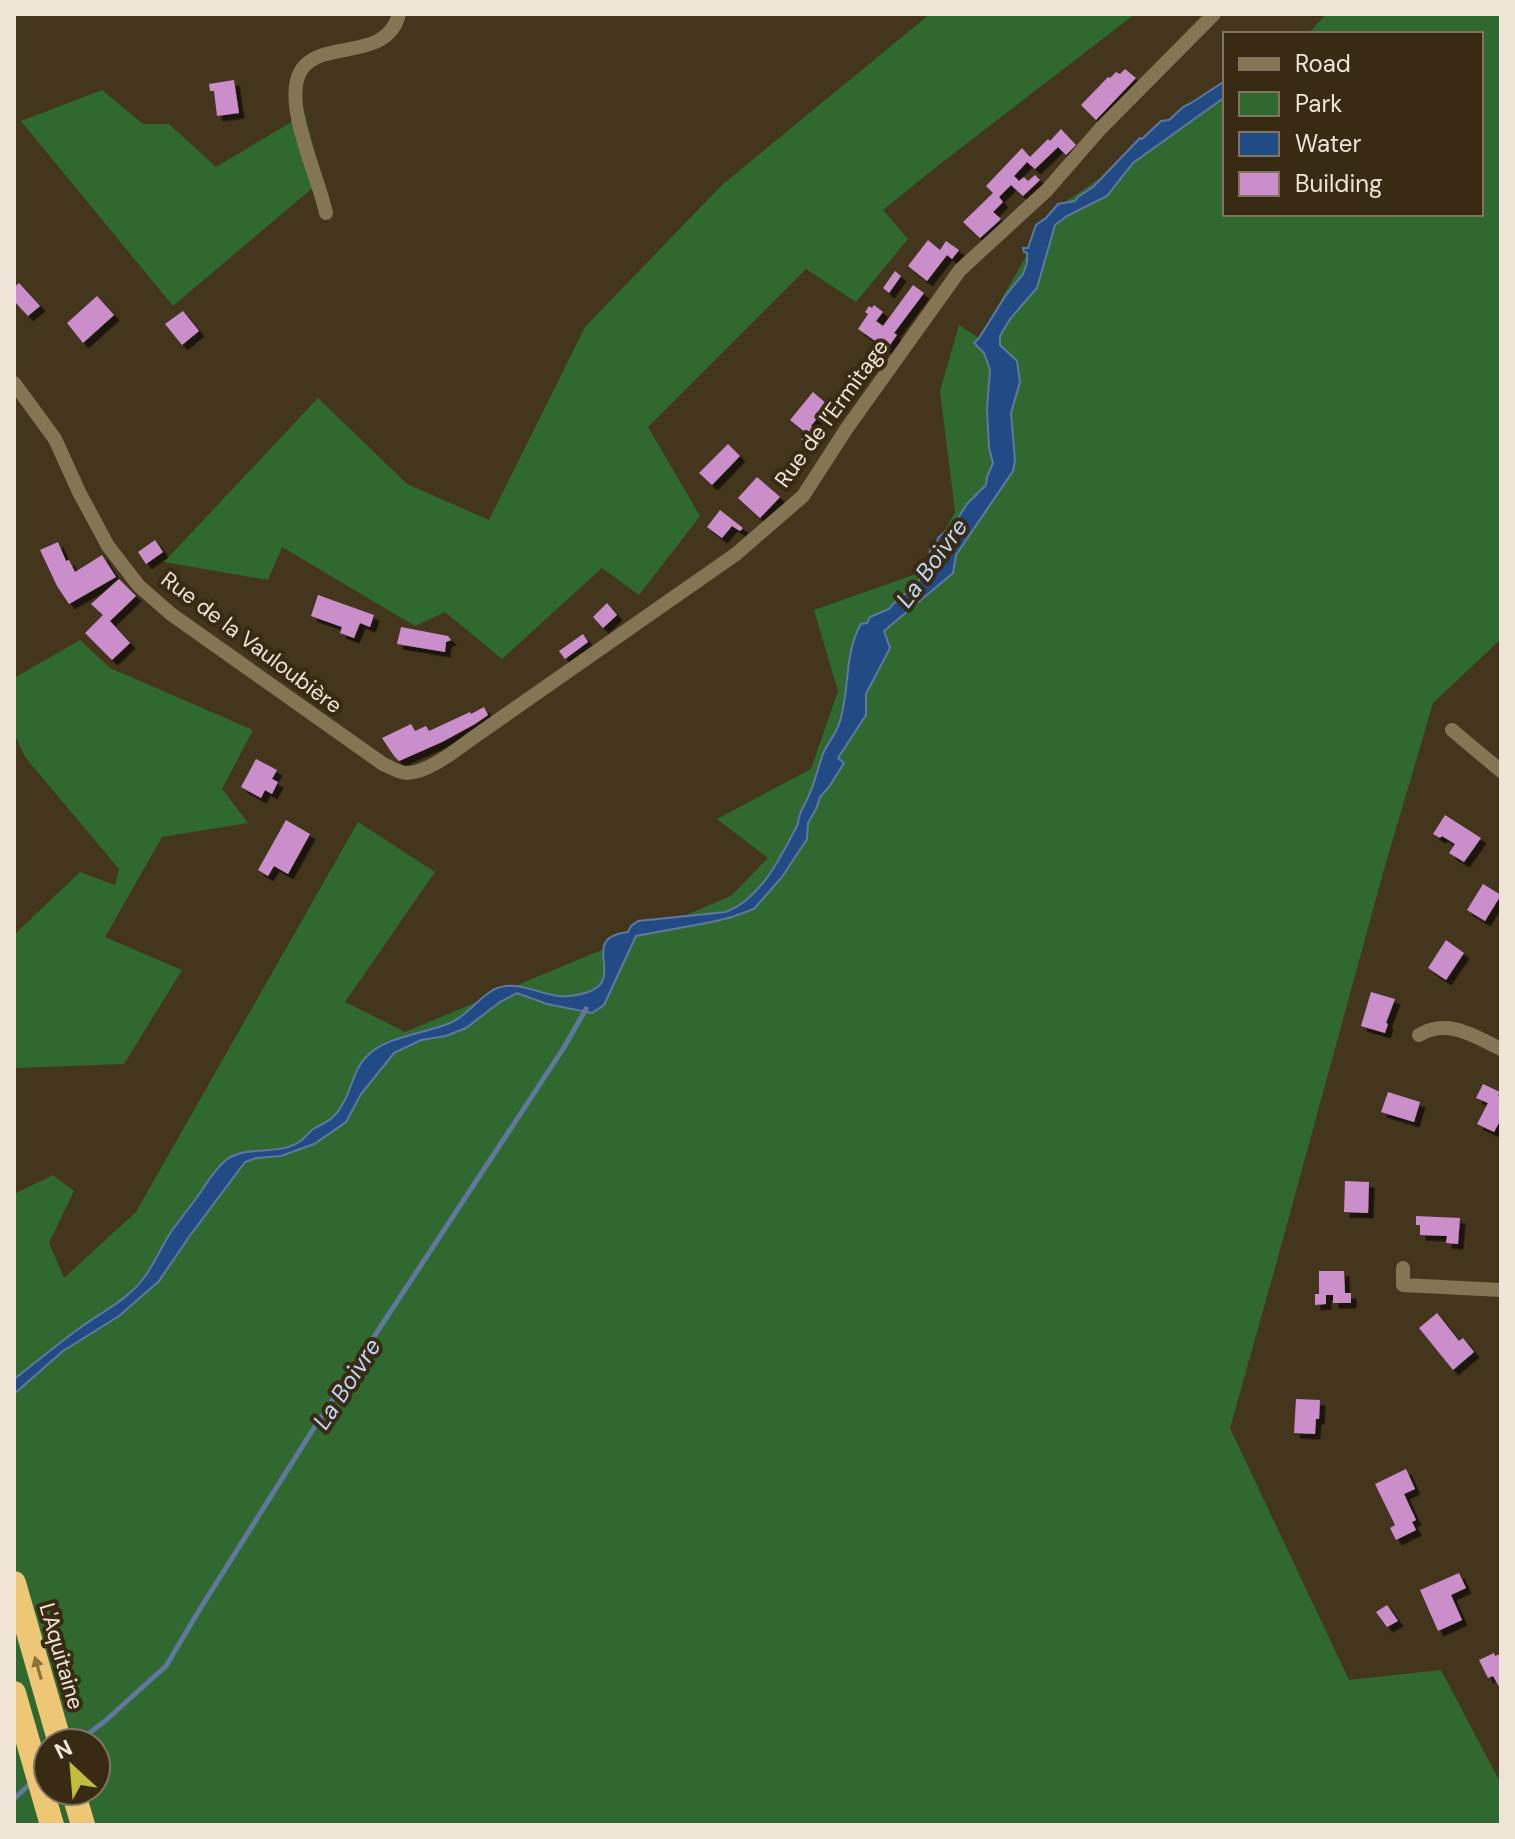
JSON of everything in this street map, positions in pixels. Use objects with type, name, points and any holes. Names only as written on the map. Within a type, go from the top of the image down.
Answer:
[{"type":"highway","name":"L'Aquitaine","points":[[14,1583],[55,1727]]},
{"type":"highway","points":[[14,1693],[52,1825]]},
{"type":"street","points":[[326,213],[303,140],[294,91],[297,77],[314,58],[358,48],[387,35],[396,25],[399,14]]},
{"type":"street","name":"Rue de l’Ermitage","points":[[423,769],[487,728],[736,554],[803,496],[847,428],[960,270],[1047,190],[1101,128],[1214,14]]},
{"type":"street","name":"Rue de la Vauloubière","points":[[14,383],[55,439],[108,546],[139,586],[171,614],[383,764],[405,773],[423,769]]},
{"type":"street","points":[[1452,730],[1501,771]]},
{"type":"street","points":[[1419,1035],[1447,1026],[1501,1049]]},
{"type":"street","points":[[1403,1268],[1403,1285],[1501,1290]]},
{"type":"green space","points":[[930,14],[1135,14],[883,210],[908,239],[856,302],[806,269],[648,427],[700,516],[639,595],[602,568],[502,659],[445,612],[415,626],[282,547],[268,580],[164,562],[318,398],[407,484],[489,520],[585,327],[722,185]]},
{"type":"green space","points":[[1326,14],[1501,14],[1501,639],[1433,703],[1230,1428],[1349,1680],[1441,1670],[1501,1784],[1501,1825],[14,1825],[14,1194],[53,1175],[74,1191],[49,1243],[64,1278],[136,1212],[358,822],[435,872],[345,1002],[405,1032],[731,896],[768,858],[717,819],[811,769],[838,691],[814,610],[922,572],[955,512],[940,391],[959,325],[979,338],[1052,211],[1223,94],[1223,216],[1483,216],[1483,32],[1310,32]]},
{"type":"green space","points":[[102,90],[143,124],[169,124],[216,167],[305,114],[322,180],[173,306],[21,121]]},
{"type":"green space","points":[[80,640],[110,668],[253,730],[222,789],[248,823],[162,837],[105,937],[182,970],[124,1064],[14,1068],[14,935],[80,872],[115,885],[119,869],[25,757],[14,733],[14,678]]},
{"type":"water","points":[[1223,82],[1223,98],[1133,163],[1107,196],[1055,225],[1037,288],[1010,319],[1000,336],[1000,345],[1017,361],[1020,382],[1011,413],[1013,471],[956,555],[953,573],[884,631],[890,648],[866,694],[866,715],[838,758],[844,763],[820,797],[808,823],[807,839],[782,877],[754,909],[712,922],[636,936],[604,1005],[592,1013],[547,1004],[517,993],[466,1028],[446,1036],[421,1040],[394,1053],[361,1094],[346,1122],[314,1144],[281,1156],[245,1162],[159,1281],[119,1316],[63,1351],[14,1394],[14,1379],[137,1286],[171,1232],[226,1160],[244,1153],[284,1148],[302,1140],[337,1113],[362,1062],[374,1050],[394,1040],[450,1023],[501,987],[517,986],[562,996],[588,992],[599,986],[604,978],[603,950],[606,942],[613,936],[628,932],[638,921],[726,912],[750,897],[769,875],[798,824],[823,754],[839,725],[852,647],[861,624],[889,609],[900,596],[915,587],[929,564],[930,548],[936,547],[938,538],[954,524],[967,504],[986,485],[993,463],[987,409],[990,370],[984,353],[974,343],[1023,274],[1027,253],[1023,248],[1028,248],[1036,225],[1058,204],[1075,201],[1093,187],[1140,138]]},
{"type":"building","points":[[1125,69],[1136,78],[1096,120],[1081,105],[1108,77]]},
{"type":"building","points":[[234,80],[239,113],[217,116],[214,91],[210,91],[209,84]]},
{"type":"building","points":[[1061,129],[1076,145],[1066,155],[1058,147],[1035,169],[1027,162],[1014,176],[1019,181],[1024,177],[1028,181],[1035,175],[1040,180],[1023,196],[1011,185],[999,197],[1003,202],[993,212],[1001,219],[980,238],[963,222],[993,193],[986,186],[1022,148],[1030,157]]},
{"type":"building","points":[[928,240],[940,250],[946,241],[959,250],[952,259],[947,255],[927,281],[908,266]]},
{"type":"building","points":[[895,271],[901,276],[889,293],[883,288]]},
{"type":"building","points":[[19,283],[40,306],[28,316],[14,301],[14,287]]},
{"type":"building","points":[[913,285],[924,293],[894,333],[897,335],[887,349],[858,329],[868,314],[865,312],[869,306],[872,308],[874,305],[883,312],[876,321],[883,326]]},
{"type":"building","points":[[97,296],[114,315],[83,343],[67,323]]},
{"type":"building","points":[[183,311],[199,331],[182,345],[165,324]]},
{"type":"building","points":[[813,392],[828,405],[811,426],[818,433],[808,445],[801,439],[806,433],[790,420]]},
{"type":"building","points":[[728,444],[740,456],[712,485],[699,473]]},
{"type":"building","points":[[757,477],[780,497],[760,518],[738,498]]},
{"type":"building","points":[[720,510],[743,528],[740,531],[732,526],[722,538],[707,527]]},
{"type":"building","points":[[155,540],[163,552],[146,564],[138,552]]},
{"type":"building","points":[[58,542],[66,561],[69,560],[75,572],[102,555],[116,577],[69,604],[40,550]]},
{"type":"building","points":[[119,579],[136,596],[110,621],[130,643],[112,660],[85,633],[103,615],[91,604]]},
{"type":"building","points":[[318,595],[374,615],[370,627],[360,623],[354,638],[340,633],[342,627],[311,616]]},
{"type":"building","points":[[607,603],[617,615],[603,628],[593,617]]},
{"type":"building","points":[[401,627],[448,636],[451,640],[446,642],[445,652],[397,644]]},
{"type":"building","points":[[583,634],[588,642],[565,659],[559,651]]},
{"type":"building","points":[[484,707],[488,715],[475,724],[399,761],[382,738],[411,724],[415,731],[426,726],[429,731]]},
{"type":"building","points":[[256,759],[277,770],[272,779],[278,782],[272,794],[265,790],[261,798],[241,787]]},
{"type":"building","points":[[1445,815],[1481,838],[1464,862],[1449,853],[1455,844],[1433,834]]},
{"type":"building","points":[[286,820],[310,834],[288,874],[274,866],[268,876],[258,870]]},
{"type":"building","points":[[1483,884],[1501,895],[1485,921],[1467,910]]},
{"type":"building","points":[[1446,940],[1464,953],[1446,980],[1428,968]]},
{"type":"building","points":[[1371,992],[1395,999],[1385,1033],[1361,1026]]},
{"type":"building","points":[[1483,1084],[1500,1092],[1501,1119],[1494,1132],[1477,1124],[1488,1103],[1476,1098]]},
{"type":"building","points":[[1388,1092],[1420,1102],[1414,1122],[1381,1112]]},
{"type":"building","points":[[1345,1181],[1369,1182],[1368,1213],[1344,1212]]},
{"type":"building","points":[[1416,1216],[1460,1218],[1458,1244],[1446,1243],[1447,1236],[1420,1235]]},
{"type":"building","points":[[1319,1271],[1344,1271],[1345,1293],[1351,1293],[1351,1303],[1333,1303],[1333,1295],[1326,1295],[1326,1304],[1315,1305],[1315,1294],[1319,1294]]},
{"type":"building","points":[[1437,1313],[1459,1341],[1463,1338],[1474,1352],[1453,1370],[1419,1328]]},
{"type":"building","points":[[1296,1399],[1320,1400],[1315,1434],[1294,1433]]},
{"type":"building","points":[[1406,1469],[1415,1489],[1404,1494],[1416,1520],[1412,1522],[1416,1530],[1396,1540],[1390,1528],[1395,1525],[1375,1484]]},
{"type":"building","points":[[1459,1573],[1466,1588],[1451,1595],[1462,1620],[1438,1631],[1420,1590]]},
{"type":"building","points":[[1387,1605],[1398,1621],[1387,1627],[1376,1612]]},
{"type":"building","points":[[1494,1653],[1501,1656],[1501,1690],[1493,1676],[1488,1678],[1479,1660]]},
{"type":"waterway","name":"La Boivre","points":[[97,1727],[166,1666],[312,1431],[563,1049],[586,1009]]},
{"type":"waterway","name":"La Boivre","points":[[14,1799],[31,1783]]}]
